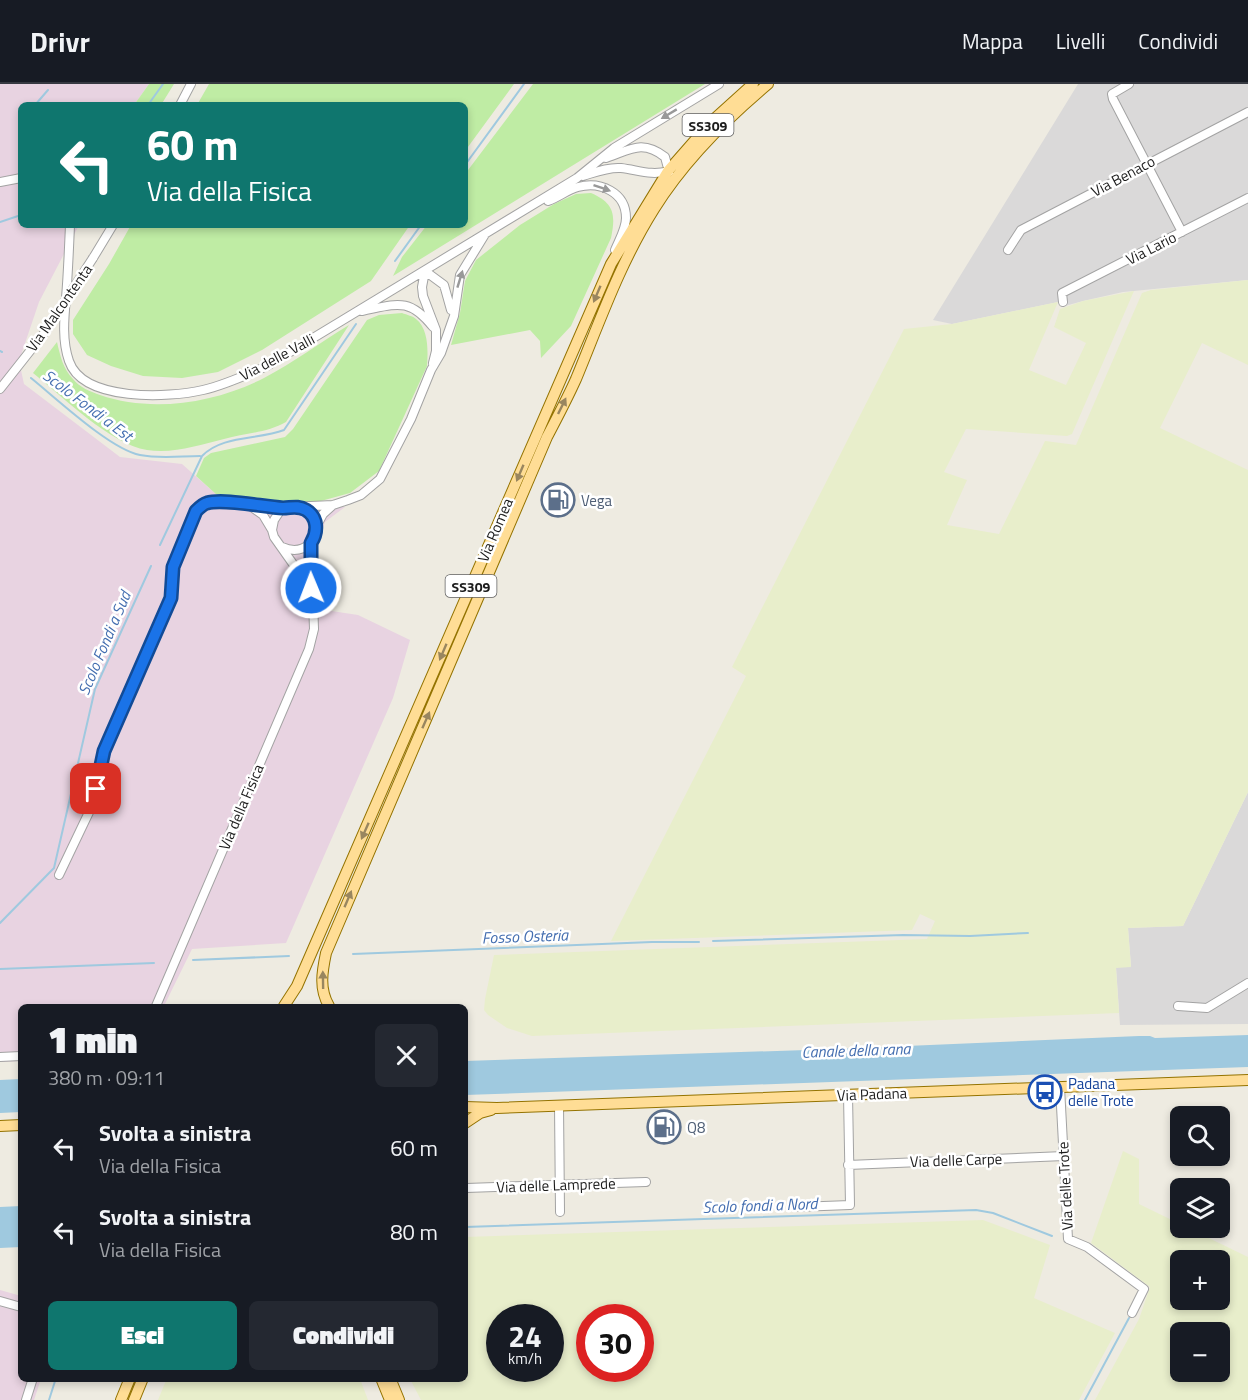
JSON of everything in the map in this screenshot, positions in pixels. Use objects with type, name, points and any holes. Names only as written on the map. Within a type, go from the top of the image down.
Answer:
[{"type":"main road","name":"Via Romea","points":[[285,1004],[297,986],[611,264],[672,174],[711,122],[753,84]]},
{"type":"main road","name":"Via Romea","points":[[328,1004],[323,993],[322,971],[326,953],[547,437],[574,382],[602,310],[672,174],[768,84]]},
{"type":"main road","name":"Via Padana","points":[[468,1107],[497,1108],[1248,1080]]},
{"type":"main road","points":[[468,1121],[480,1113],[497,1108]]},
{"type":"main road","points":[[0,1126],[18,1125]]},
{"type":"main road","points":[[121,1400],[128,1382]]},
{"type":"main road","points":[[134,1400],[141,1382]]},
{"type":"main road","points":[[383,1382],[390,1400]]},
{"type":"main road","points":[[392,1382],[399,1400]]},
{"type":"street","points":[[182,102],[191,84]]},
{"type":"street","name":"Via delle Valli","points":[[70,228],[64,342],[69,363],[79,376],[95,385],[120,393],[170,395],[203,390],[230,382],[267,366],[577,178],[631,138],[719,84]]},
{"type":"street","points":[[1129,84],[1112,94],[1113,99],[1182,232]]},
{"type":"street","name":"Via Benaco","points":[[1008,250],[1021,230],[1248,112]]},
{"type":"street","name":"Via delle Valli","points":[[577,178],[606,168],[672,174],[665,157],[648,147],[633,147],[599,160]]},
{"type":"street","points":[[0,182],[18,179]]},
{"type":"street","name":"Via delle Valli","points":[[528,208],[552,200],[570,190],[592,184],[606,187],[616,194],[623,205],[626,218],[611,264]]},
{"type":"street","name":"Via Lario","points":[[1063,302],[1062,293],[1248,198]]},
{"type":"street","name":"Via Malcontenta","points":[[0,389],[45,332],[111,228]]},
{"type":"street","points":[[59,875],[92,808],[104,751],[171,598],[173,567],[196,511],[207,502],[286,508],[333,505],[361,495],[380,479],[441,353],[450,330],[460,275],[485,234]]},
{"type":"street","points":[[431,370],[436,330],[423,296],[425,271],[440,281],[448,294],[451,315],[450,330]]},
{"type":"street","points":[[356,312],[393,305],[406,305],[423,314],[436,330]]},
{"type":"street","name":"Via della Fisica","points":[[249,504],[263,515],[275,540],[298,571],[312,605]]},
{"type":"street","name":"Via della Fisica","points":[[157,1004],[309,649],[314,628],[311,543],[323,514],[333,505]]},
{"type":"street","points":[[300,507],[311,514],[316,527]]},
{"type":"street","points":[[272,530],[276,517],[286,508]]},
{"type":"street","points":[[282,547],[299,550],[311,543]]},
{"type":"street","points":[[1178,1006],[1208,1008],[1248,983]]},
{"type":"street","points":[[0,1057],[18,1056]]},
{"type":"street","name":"Via delle Trote","points":[[1060,1087],[1068,1239],[1087,1247],[1144,1289],[1132,1313]]},
{"type":"street","points":[[797,1207],[850,1205],[848,1095]]},
{"type":"street","points":[[559,1105],[560,1212]]},
{"type":"street","name":"Via delle Carpe","points":[[848,1165],[1064,1156]]},
{"type":"street","name":"Via delle Lamprede","points":[[468,1188],[646,1182]]},
{"type":"street","points":[[0,1301],[18,1306]]},
{"type":"street","points":[[26,1400],[32,1382]]},
{"type":"shaded area","points":[[0,84],[149,84],[136,102],[18,102],[18,228],[77,228],[39,302],[19,361],[24,384],[120,457],[182,464],[217,495],[345,507],[325,522],[314,553],[325,610],[358,615],[410,640],[393,698],[286,943],[192,949],[165,1004],[18,1004],[18,1061],[0,1062]]},
{"type":"shaded area","points":[[1078,84],[1248,84],[1248,280],[1123,292],[1065,306],[1058,302],[952,324],[933,320]]},
{"type":"shaded area","points":[[1248,792],[1248,1024],[1120,1025],[1116,967],[1131,966],[1128,928],[1183,926]]},
{"type":"shaded area","points":[[0,1290],[18,1295],[18,1382],[40,1382],[34,1400],[0,1400]]},
{"type":"green space","points":[[149,84],[174,84],[163,102],[136,102]]},
{"type":"green space","points":[[209,84],[514,84],[468,147],[468,102],[199,102]]},
{"type":"green space","points":[[533,84],[705,84],[393,276],[402,257],[425,228],[468,228],[468,170]]},
{"type":"green space","points":[[591,193],[605,201],[612,210],[613,230],[571,326],[541,358],[540,341],[530,330],[451,345],[460,313],[465,281],[476,260],[520,225],[554,204],[576,194]]},
{"type":"green space","points":[[129,228],[408,228],[371,281],[262,350],[218,372],[182,378],[143,376],[111,366],[87,355],[73,334],[73,320]]},
{"type":"green space","points":[[1248,280],[1248,365],[1202,343],[1160,428],[1248,470],[1248,792],[1183,926],[1128,928],[1131,967],[1116,968],[1119,1013],[532,1036],[507,1028],[488,1015],[484,1010],[485,999],[494,955],[927,939],[935,921],[920,914],[912,930],[611,941],[746,676],[732,667],[904,329],[952,324],[1058,302],[1029,370],[1066,385],[1086,343],[1054,327],[1060,309],[1083,301],[1134,291],[1072,434],[1067,436],[966,429],[944,472],[967,480],[947,525],[999,534],[1045,441],[1076,445],[1142,293],[1151,290]]},
{"type":"green space","points":[[402,313],[415,318],[423,329],[427,341],[427,366],[379,471],[350,493],[310,504],[217,495],[196,476],[204,458],[211,453],[285,437],[293,429],[367,320],[379,315]]},
{"type":"green space","points":[[349,325],[286,422],[264,431],[177,450],[147,450],[118,439],[87,418],[33,373],[57,342],[67,371],[76,382],[89,391],[141,403],[183,403],[245,387],[286,366]]},
{"type":"green space","points":[[1123,1151],[1139,1159],[1139,1204],[1170,1219],[1170,1238],[1209,1238],[1248,1257],[1248,1400],[1095,1400],[1139,1319],[1150,1287],[1091,1243]]},
{"type":"green space","points":[[983,1220],[1050,1245],[1034,1298],[1115,1333],[1079,1400],[421,1400],[412,1382],[468,1382],[468,1237]]},
{"type":"green space","points":[[165,1382],[361,1382],[368,1400],[158,1400]]},
{"type":"water","name":"Canale della rana","points":[[1248,1035],[1248,1067],[468,1095],[468,1061],[1139,1036],[1155,1038]]},
{"type":"water","points":[[18,1079],[18,1112],[0,1113],[0,1080]]},
{"type":"water","points":[[18,1206],[18,1247],[0,1248],[0,1207]]},
{"type":"waterway","points":[[150,102],[163,84]]},
{"type":"waterway","name":"Scolo Fondi a Sud","points":[[468,161],[524,84]]},
{"type":"waterway","name":"Scolo Fondi a Est","points":[[38,102],[48,90]]},
{"type":"waterway","name":"Scolo Fondi a Est","points":[[0,222],[18,216]]},
{"type":"waterway","name":"Scolo Fondi a Sud","points":[[395,261],[419,228]]},
{"type":"waterway","name":"Scolo Fondi a Sud","points":[[160,545],[202,456],[220,444],[284,430],[356,324]]},
{"type":"waterway","name":"Scolo Fondi a Est","points":[[31,378],[99,434],[128,451],[155,457],[200,456]]},
{"type":"waterway","name":"Scolo Fondi a Sud","points":[[0,923],[54,868],[95,689],[151,566]]},
{"type":"waterway","name":"Fosso Osteria","points":[[713,941],[1028,933]]},
{"type":"waterway","name":"Fosso Osteria","points":[[353,954],[699,942]]},
{"type":"waterway","name":"Fosso Osteria","points":[[193,960],[289,956]]},
{"type":"waterway","name":"Fosso Osteria","points":[[0,969],[154,963]]},
{"type":"waterway","name":"Scolo fondi a Nord","points":[[468,1227],[976,1210],[993,1213],[1052,1236]]},
{"type":"waterway","name":"Scolo fondi a Nord","points":[[1085,1400],[1129,1318]]},
{"type":"waterway","points":[[49,1400],[55,1382]]},
{"type":"place","name":"Vega","points":[[558,500]]},
{"type":"place","name":"Padana delle Trote","points":[[1045,1092]]},
{"type":"place","name":"Q8","points":[[664,1127]]},
{"type":"route","points":[[96,789],[104,751],[171,598],[173,567],[177,554],[200,506],[207,502],[286,508],[292,506],[306,510],[315,520],[316,527],[316,534],[311,543],[311,588]]}]
